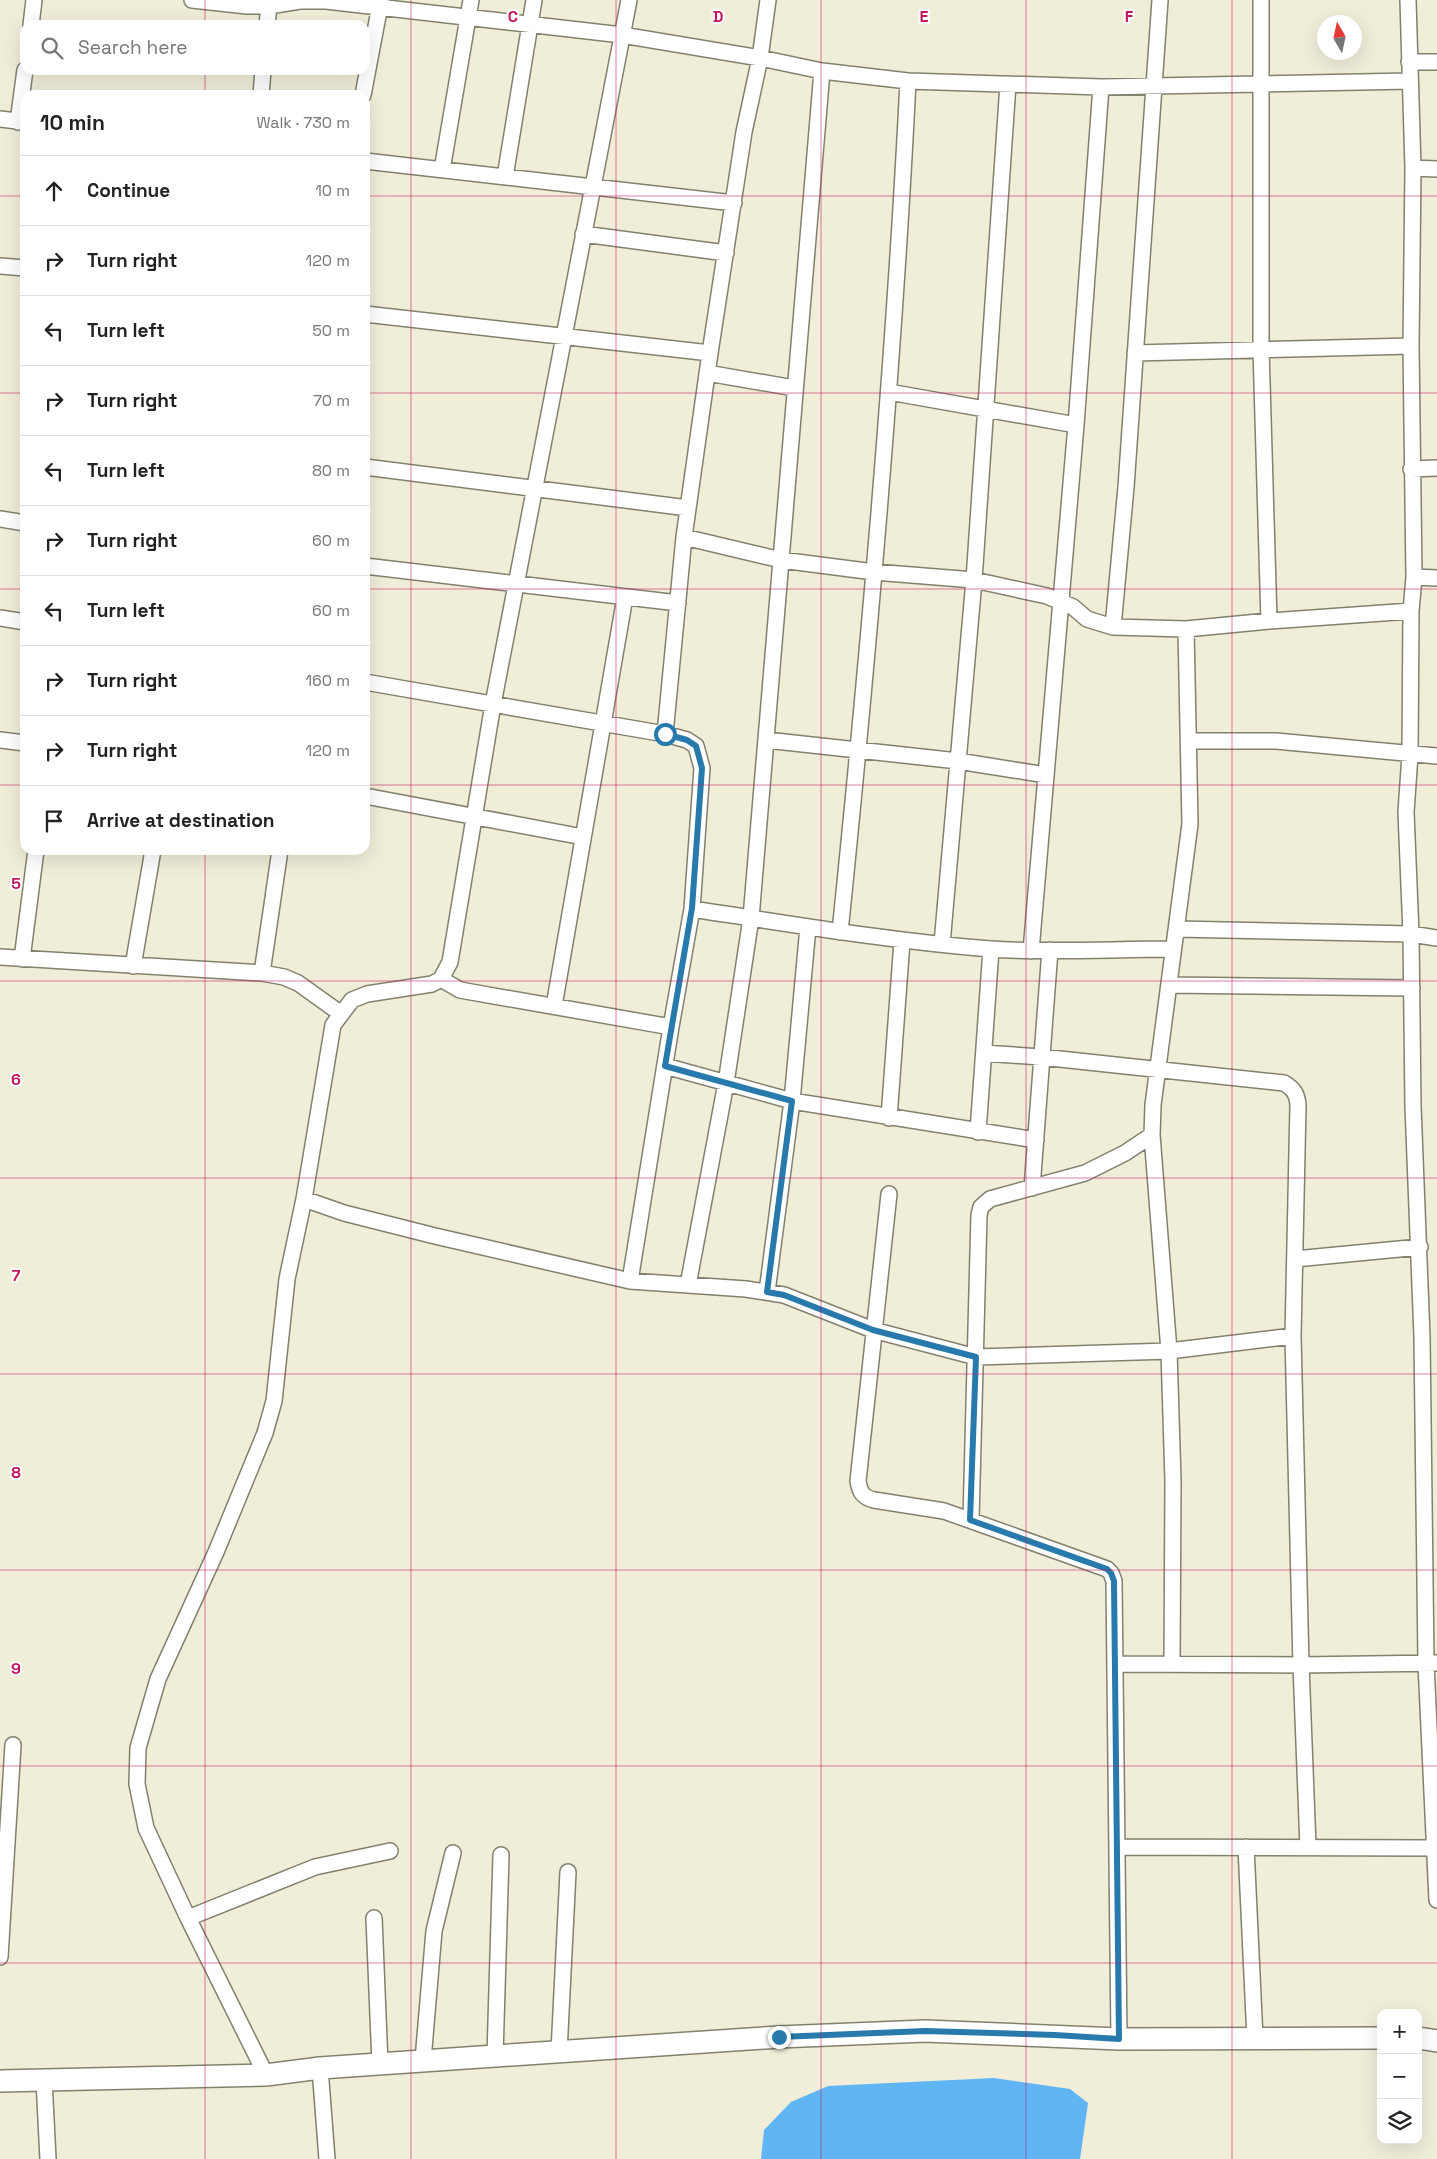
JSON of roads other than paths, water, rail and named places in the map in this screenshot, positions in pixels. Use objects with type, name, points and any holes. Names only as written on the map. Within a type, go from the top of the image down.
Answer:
[{"type":"street","points":[[32,20],[34,0]]},
{"type":"street","points":[[198,0],[247,6],[269,6],[300,1],[380,4],[468,18],[622,35],[760,58],[822,71],[908,81],[1101,87],[1410,81]]},
{"type":"street","points":[[442,170],[471,0]]},
{"type":"street","points":[[505,177],[534,0]]},
{"type":"street","points":[[266,2075],[188,1918],[146,1828],[137,1784],[138,1748],[158,1679],[216,1552],[265,1433],[274,1402],[287,1279],[304,1199],[333,1025],[340,1013],[352,1000],[367,994],[432,984],[441,979],[450,962],[493,704],[629,0]]},
{"type":"street","points":[[665,734],[684,536],[744,132],[760,58],[768,0]]},
{"type":"street","points":[[1113,627],[1126,487],[1160,0]]},
{"type":"street","points":[[1261,0],[1262,348],[1269,621]]},
{"type":"street","points":[[1408,0],[1413,168],[1410,346],[1414,577],[1411,611],[1410,754],[1406,812],[1411,934],[1413,1106],[1420,1247],[1437,1900]]},
{"type":"street","points":[[370,58],[380,4]]},
{"type":"street","points":[[268,20],[269,6]]},
{"type":"street","points":[[1409,62],[1437,62]]},
{"type":"street","points":[[688,1285],[726,1083],[751,918],[822,71]]},
{"type":"street","points":[[24,90],[25,75]]},
{"type":"street","points":[[261,90],[263,75]]},
{"type":"street","points":[[364,90],[367,75]]},
{"type":"street","points":[[840,932],[859,750],[900,256],[908,81]]},
{"type":"street","points":[[942,944],[974,580],[1008,84]]},
{"type":"street","points":[[1031,951],[1076,425],[1101,87]]},
{"type":"street","points":[[0,119],[20,122]]},
{"type":"street","points":[[370,162],[734,203]]},
{"type":"street","points":[[1413,168],[1437,169]]},
{"type":"street","points":[[583,234],[726,254]]},
{"type":"street","points":[[0,266],[20,268]]},
{"type":"street","points":[[370,315],[710,352]]},
{"type":"street","points":[[1135,353],[1262,348],[1410,346]]},
{"type":"street","points":[[707,373],[794,388]]},
{"type":"street","points":[[888,392],[1076,425]]},
{"type":"street","points":[[370,468],[688,508]]},
{"type":"street","points":[[1411,469],[1437,468]]},
{"type":"street","points":[[0,519],[20,522]]},
{"type":"street","points":[[684,536],[781,560],[874,572],[974,580],[1047,596],[1073,607],[1088,619],[1113,627],[1186,629],[1411,611]]},
{"type":"street","points":[[370,567],[678,603]]},
{"type":"street","points":[[1414,577],[1437,578]]},
{"type":"street","points":[[554,1006],[625,597]]},
{"type":"street","points":[[0,618],[20,621]]},
{"type":"street","points":[[1172,1664],[1173,1482],[1169,1351],[1152,1134],[1153,1105],[1160,1069],[1172,949],[1177,929],[1190,824],[1186,629]]},
{"type":"street","points":[[370,683],[665,734],[687,740],[696,746],[700,755],[702,768],[692,908],[630,1281]]},
{"type":"street","points":[[0,740],[20,742]]},
{"type":"street","points":[[766,740],[958,761],[1046,775]]},
{"type":"street","points":[[1189,742],[1276,741],[1437,756]]},
{"type":"street","points":[[370,797],[583,837]]},
{"type":"street","points":[[22,959],[35,855]]},
{"type":"street","points":[[133,966],[152,855]]},
{"type":"street","points":[[262,973],[279,855]]},
{"type":"street","points":[[692,908],[902,941],[991,949],[1031,951],[1172,949]]},
{"type":"street","points":[[767,1292],[792,1101],[808,927]]},
{"type":"street","points":[[1177,929],[1411,934],[1437,938]]},
{"type":"street","points":[[889,1118],[902,941]]},
{"type":"street","points":[[978,1132],[991,949]]},
{"type":"street","points":[[1032,1188],[1050,950]]},
{"type":"street","points":[[0,957],[262,973],[284,977],[298,983],[340,1013]]},
{"type":"street","points":[[441,979],[460,990],[671,1027]]},
{"type":"street","points":[[1169,984],[1412,988]]},
{"type":"street","points":[[984,1053],[1041,1057],[1284,1083],[1292,1088],[1297,1095],[1293,1336],[1301,1666],[1308,1847]]},
{"type":"street","points":[[665,1066],[792,1101],[1036,1140]]},
{"type":"street","points":[[970,1520],[979,1216],[981,1207],[990,1199],[1085,1173],[1125,1153],[1152,1134]]},
{"type":"street","points":[[889,1194],[858,1481],[860,1492],[866,1498],[944,1511],[970,1520],[1107,1569],[1114,1581],[1119,2039]]},
{"type":"street","points":[[304,1199],[344,1214],[630,1281],[746,1289],[784,1295],[873,1330],[976,1357],[1169,1351],[1293,1336]]},
{"type":"street","points":[[1294,1260],[1420,1247]]},
{"type":"street","points":[[1115,1664],[1301,1666],[1431,1663]]},
{"type":"street","points":[[0,1957],[3,1839],[13,1745]]},
{"type":"street","points":[[1118,1847],[1436,1848]]},
{"type":"street","points":[[1246,1847],[1255,2039]]},
{"type":"street","points":[[188,1918],[315,1867],[390,1851]]},
{"type":"street","points":[[423,2060],[434,1931],[453,1854]]},
{"type":"street","points":[[495,2056],[501,1855]]},
{"type":"street","points":[[559,2052],[568,1872]]},
{"type":"street","points":[[374,1918],[380,2064]]},
{"type":"street","points":[[0,2081],[266,2075],[320,2068],[423,2060],[779,2037],[925,2031],[1119,2039],[1377,2038]]},
{"type":"street","points":[[1422,2039],[1437,2041]]},
{"type":"street","points":[[320,2068],[327,2159]]},
{"type":"street","points":[[44,2080],[48,2159]]},
{"type":"water","points":[[994,2078],[1070,2089],[1088,2103],[1080,2159],[761,2159],[764,2130],[791,2102],[828,2086]]}]
